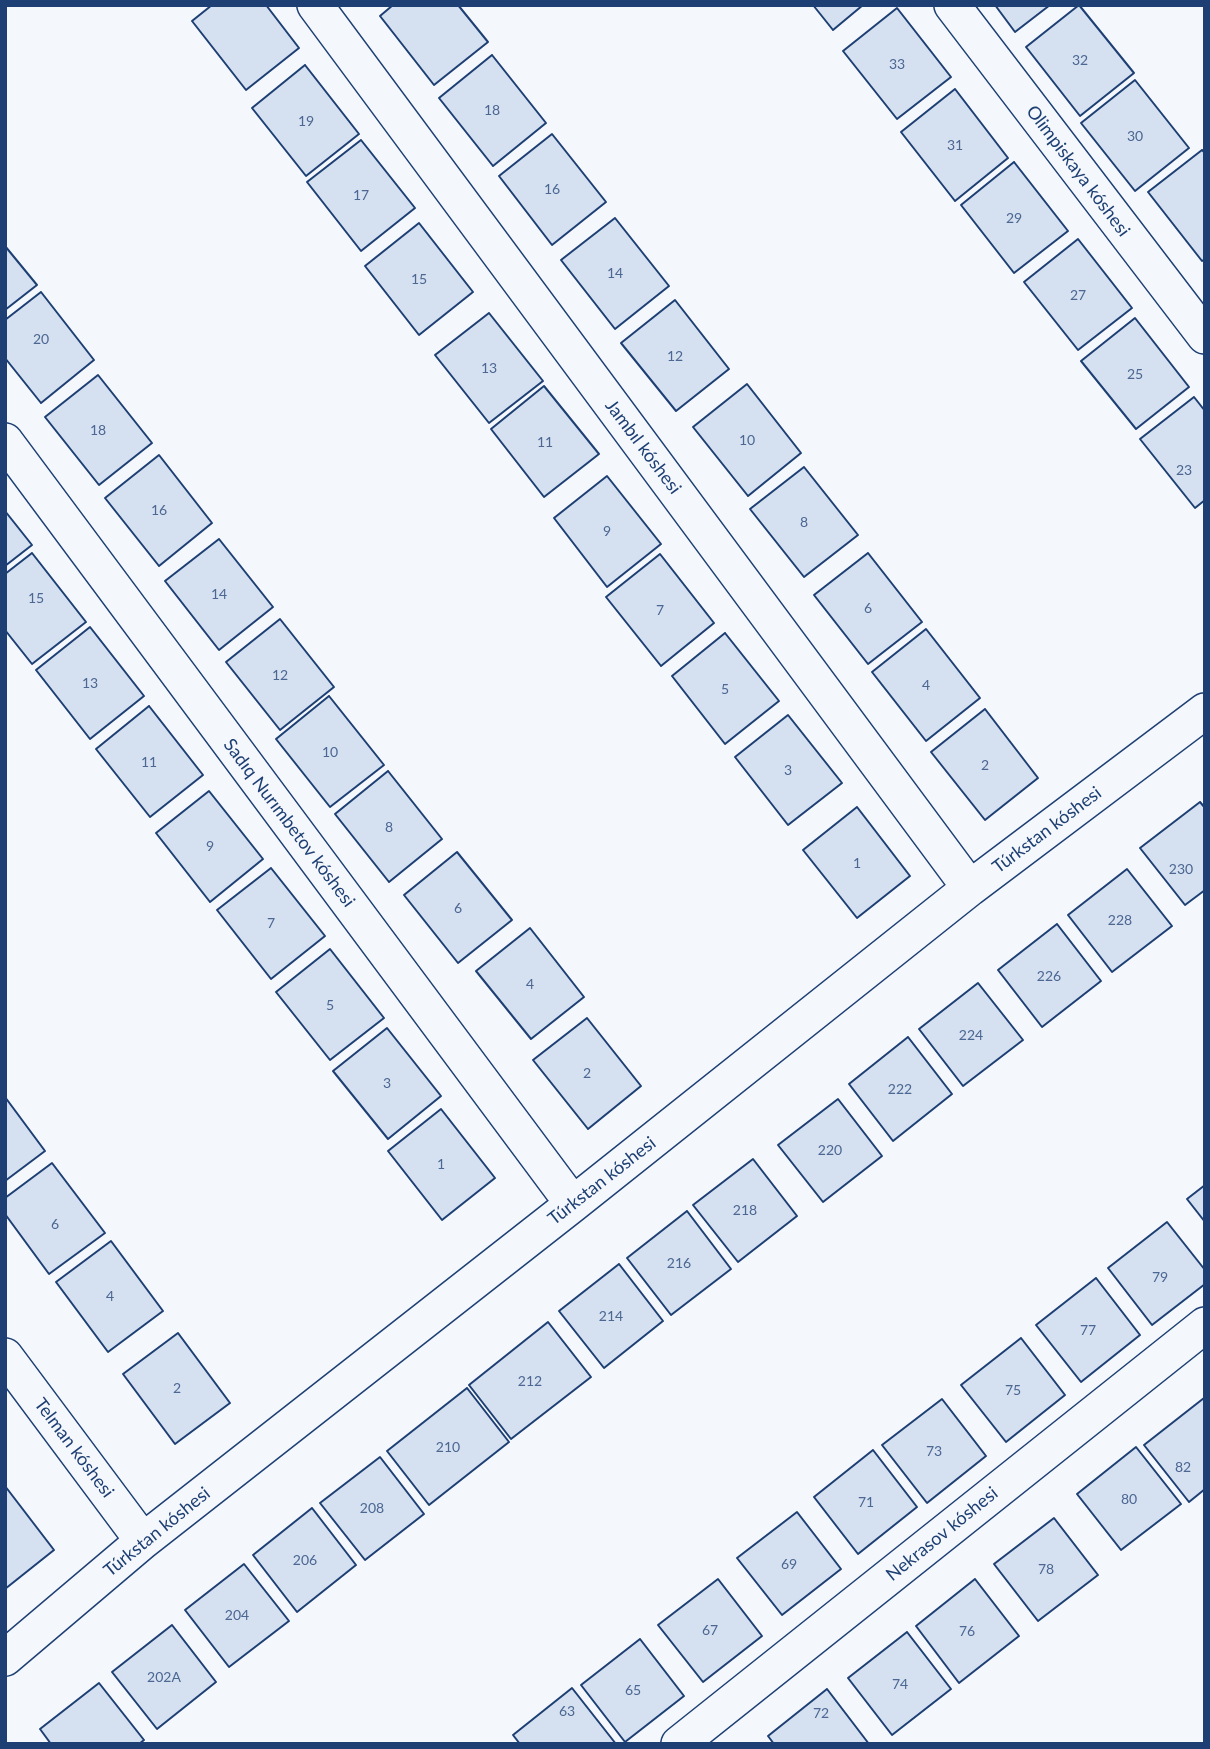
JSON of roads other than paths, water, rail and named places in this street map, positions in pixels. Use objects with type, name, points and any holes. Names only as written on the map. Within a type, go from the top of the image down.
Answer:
[{"type":"street","name":"Jambıl kóshesi","points":[[315,5],[970,888]]},
{"type":"street","name":"Olimpiskaya kóshesi","points":[[952,5],[1205,336]]},
{"type":"street","name":"Sadıq Nurımbetov kóshesi","points":[[5,441],[573,1204]]},
{"type":"street","name":"Túrkstan kóshesi","points":[[5,1658],[143,1541],[970,888],[1205,711]]},
{"type":"street","name":"Nekrasov kóshesi","points":[[679,1744],[1205,1325]]},
{"type":"street","name":"Telman kóshesi","points":[[5,1356],[143,1541]]}]
